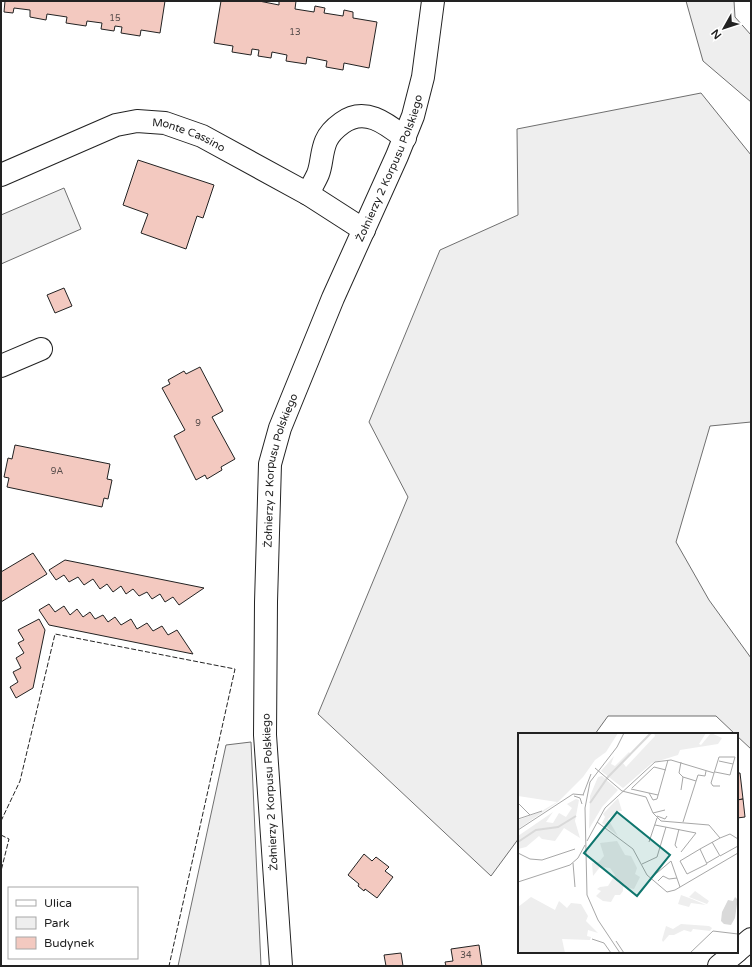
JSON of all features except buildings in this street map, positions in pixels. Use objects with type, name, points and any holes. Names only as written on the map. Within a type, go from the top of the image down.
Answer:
[{"type":"main road","name":"Żołnierzy 2 Korpusu Polskiego","points":[[281,966],[265,735],[266,602],[270,464],[280,428],[334,298],[405,138],[413,116],[422,77],[431,1]]},
{"type":"main road","points":[[308,194],[318,174],[321,155],[327,140],[335,128],[347,119],[359,115],[373,117],[386,123],[405,138]]},
{"type":"main road","name":"Monte Cassino","points":[[1,175],[116,125],[138,121],[164,123],[202,136],[308,194],[364,230]]},
{"type":"main road","points":[[1,366],[41,349]]},
{"type":"main road","points":[[738,949],[751,939]]},
{"type":"main road","points":[[719,966],[734,953]]},
{"type":"green space","points":[[686,1],[734,1],[735,17],[751,35],[751,102],[703,61]]},
{"type":"green space","points":[[701,93],[751,155],[751,422],[710,426],[676,542],[709,600],[751,658],[751,749],[738,737],[738,733],[734,733],[716,716],[608,716],[596,733],[518,733],[518,839],[491,876],[318,714],[408,497],[369,422],[440,250],[518,215],[517,129]]},
{"type":"green space","points":[[64,188],[81,229],[1,264],[1,215]]},
{"type":"green space","points":[[251,742],[261,966],[178,966],[226,745]]},
{"type":"fence","points":[[1,821],[20,781],[55,634],[235,669],[169,966]]},
{"type":"fence","points":[[1,835],[9,839],[1,871]]}]
